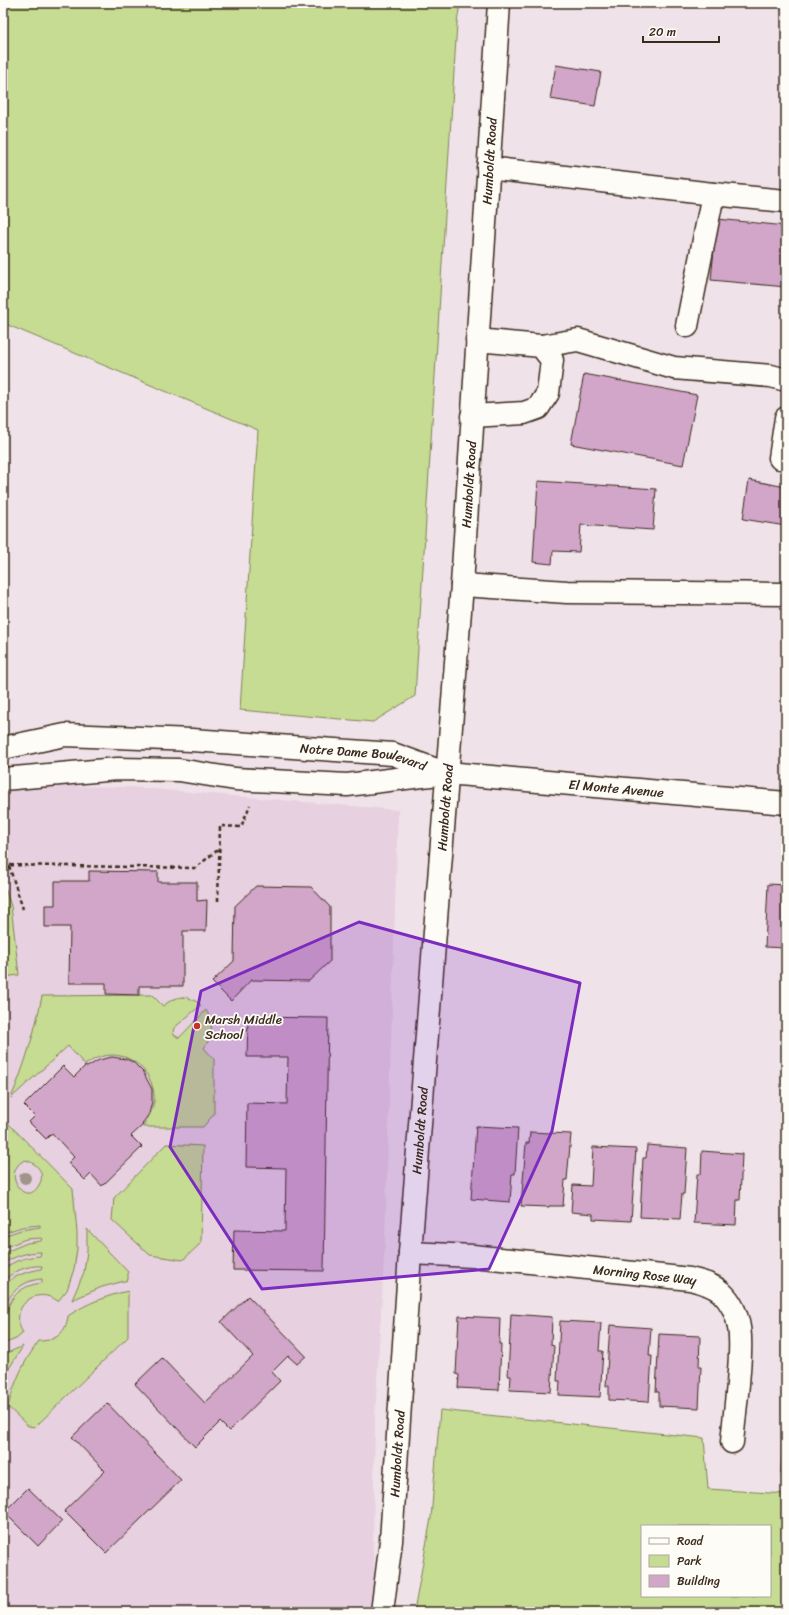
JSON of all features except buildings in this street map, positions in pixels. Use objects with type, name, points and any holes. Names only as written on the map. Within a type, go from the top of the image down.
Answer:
[{"type":"street","name":"Humboldt Road","points":[[382,1612],[391,1541],[410,1253],[446,773],[462,585],[499,3]]},
{"type":"street","points":[[488,168],[713,194],[786,200]]},
{"type":"street","points":[[686,326],[713,194]]},
{"type":"street","points":[[477,340],[541,346],[578,340],[674,368],[771,376],[786,380]]},
{"type":"street","points":[[472,416],[524,413],[538,408],[548,393],[552,360],[541,346]]},
{"type":"street","points":[[780,458],[786,418]]},
{"type":"street","points":[[462,585],[567,592],[786,594]]},
{"type":"street","name":"Notre Dame Boulevard","points":[[3,748],[65,735],[192,740],[393,754],[446,773]]},
{"type":"street","name":"Notre Dame Boulevard","points":[[3,779],[117,769],[179,770],[235,779],[347,785],[446,773]]},
{"type":"street","name":"El Monte Avenue","points":[[446,773],[786,803]]},
{"type":"street","name":"Morning Rose Way","points":[[410,1253],[474,1256],[528,1261],[690,1279],[710,1285],[721,1292],[731,1304],[738,1320],[741,1344],[732,1442]]},
{"type":"path","points":[[218,901],[220,826],[241,827],[250,805]]},
{"type":"path","points":[[3,866],[195,868],[219,849]]},
{"type":"path","points":[[8,866],[23,909]]},
{"type":"highlighted area","points":[[359,922],[580,983],[552,1131],[489,1269],[262,1289],[170,1147],[201,991]]},
{"type":"shaded area","name":"Marsh Middle School","points":[[64,786],[129,787],[398,810],[385,1242],[375,1416],[373,1553],[376,1612],[3,1612],[3,790]]},
{"type":"green space","points":[[3,3],[460,3],[457,23],[415,696],[373,722],[240,710],[258,430],[3,323]]},
{"type":"green space","points":[[3,882],[11,906],[19,975],[3,977]]},
{"type":"green space","points":[[152,995],[163,1006],[168,1002],[182,997],[196,1001],[201,1005],[174,1028],[173,1034],[179,1038],[206,1010],[209,1015],[211,1034],[204,1048],[214,1059],[214,1114],[203,1127],[143,1127],[150,1115],[154,1101],[154,1091],[146,1073],[140,1066],[132,1060],[114,1055],[99,1057],[85,1065],[68,1046],[11,1098],[29,1048],[42,996]]},
{"type":"green space","points":[[3,1118],[73,1189],[77,1249],[74,1269],[67,1290],[58,1301],[40,1295],[32,1297],[26,1302],[21,1308],[19,1315],[19,1324],[23,1333],[16,1339],[3,1344],[3,1315],[6,1316],[13,1297],[28,1286],[42,1283],[42,1279],[28,1282],[16,1289],[8,1300],[3,1314],[3,1289],[14,1277],[41,1269],[42,1266],[31,1267],[16,1272],[3,1282],[3,1270],[20,1260],[40,1256],[41,1252],[21,1255],[3,1264],[3,1253],[27,1243],[41,1241],[42,1238],[26,1239],[3,1248],[3,1236],[21,1230],[40,1227],[40,1225],[22,1227],[3,1233]],"holes":[[[25,1160],[29,1161],[39,1169],[41,1173],[41,1181],[33,1192],[27,1193],[22,1191],[17,1186],[15,1172],[18,1165]]]},
{"type":"green space","points":[[166,1144],[203,1146],[201,1243],[183,1260],[150,1255],[112,1220],[114,1198]]},
{"type":"green space","points":[[87,1229],[128,1272],[128,1280],[102,1287],[72,1300],[84,1272],[87,1251]]},
{"type":"green space","points":[[128,1291],[128,1337],[35,1427],[28,1426],[8,1407],[20,1372],[39,1341],[55,1338],[59,1335],[65,1327],[68,1316],[82,1307],[112,1295]]},
{"type":"green space","points":[[23,1346],[8,1370],[3,1384],[3,1355]]},
{"type":"green space","points":[[440,1410],[704,1438],[708,1489],[786,1494],[786,1612],[414,1612],[431,1518]]},
{"type":"place","name":"Marsh Middle School","points":[[197,1026]]}]
